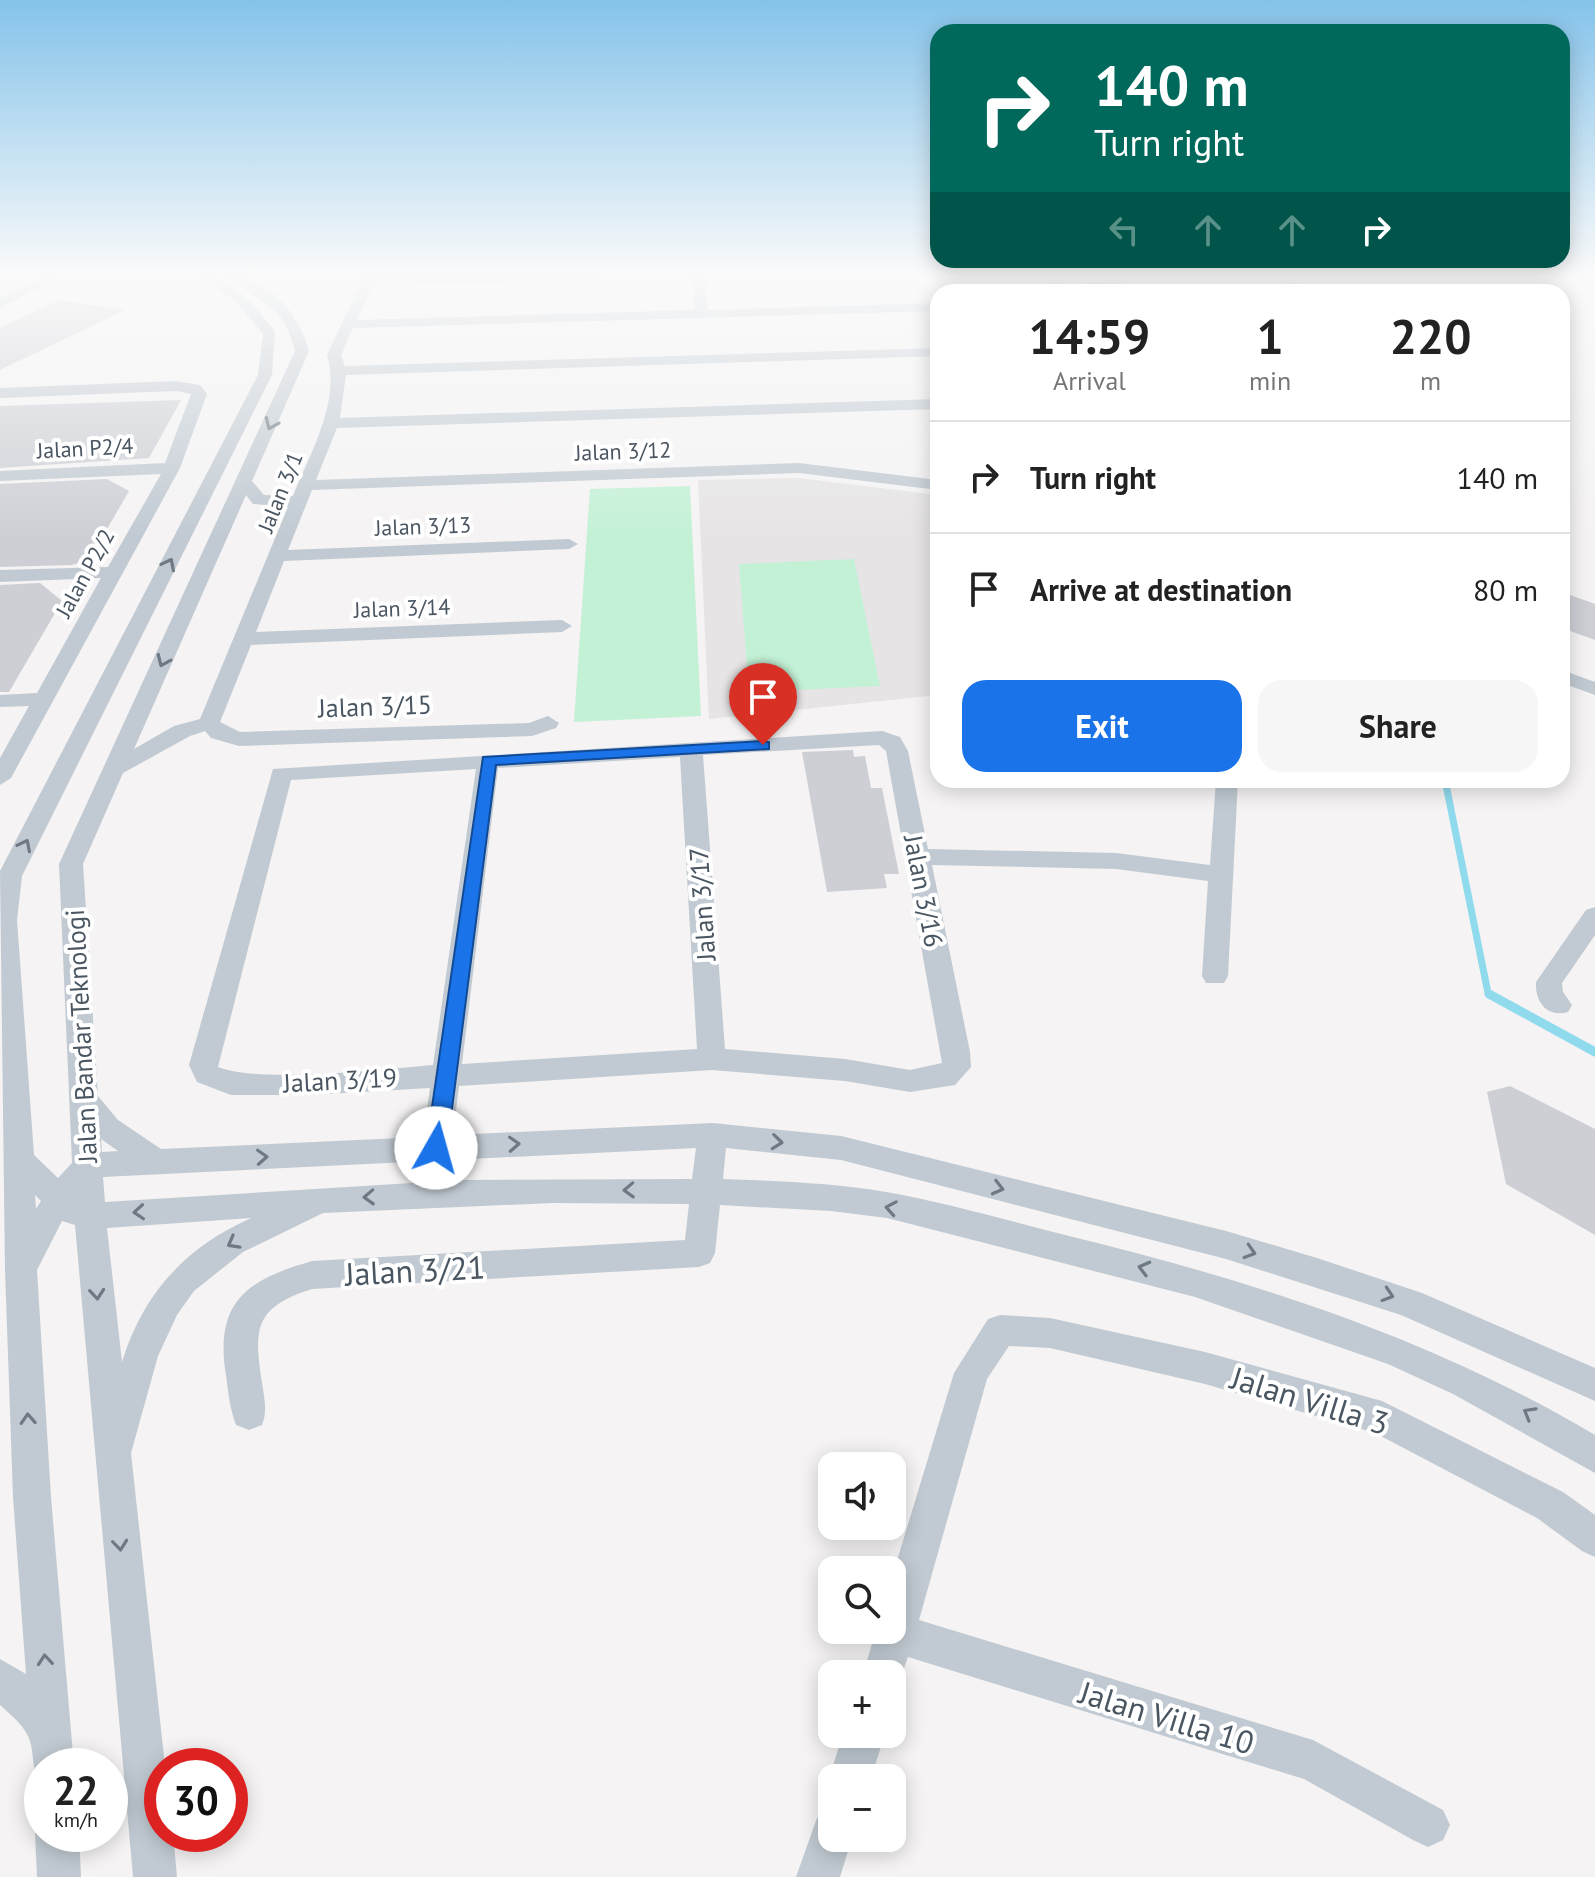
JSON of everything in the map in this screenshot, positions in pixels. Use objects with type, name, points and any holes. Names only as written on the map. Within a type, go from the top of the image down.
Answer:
[{"type":"street","points":[[52,1748],[32,1497],[21,1270],[21,1161],[4,920],[5,876],[265,375],[267,362]]},
{"type":"street","name":"Jalan Bandar Teknologi","points":[[155,1877],[112,1467],[90,1216],[71,864],[297,362]]},
{"type":"street","name":"Jalan 3/1","points":[[209,723],[331,423],[339,371],[336,362]]},
{"type":"street","points":[[339,371],[636,362]]},
{"type":"street","name":"Jalan P2/2","points":[[0,393],[195,388],[199,394],[172,468],[0,778]]},
{"type":"street","points":[[331,423],[930,404]]},
{"type":"street","points":[[219,465],[243,457],[255,460]]},
{"type":"street","name":"Jalan P2/4","points":[[0,476],[172,468]]},
{"type":"street","name":"Jalan 3/12","points":[[308,485],[799,468],[930,484]]},
{"type":"street","points":[[244,482],[259,500],[301,502]]},
{"type":"street","name":"Jalan 3/13","points":[[279,556],[569,544]]},
{"type":"street","points":[[0,576],[114,572]]},
{"type":"street","name":"Jalan 3/14","points":[[244,639],[562,626]]},
{"type":"street","points":[[1570,679],[1595,689]]},
{"type":"street","points":[[0,701],[43,699]]},
{"type":"street","points":[[114,769],[182,731],[209,723]]},
{"type":"street","name":"Jalan 3/15","points":[[209,723],[219,733],[239,739],[532,729],[548,723]]},
{"type":"street","name":"Jalan 3/16","points":[[691,749],[882,738],[892,742],[897,751],[956,1052]]},
{"type":"street","points":[[436,1148],[488,761],[691,749]]},
{"type":"street","name":"Jalan 3/17","points":[[691,749],[712,1059]]},
{"type":"street","name":"Jalan 3/19","points":[[488,761],[281,774],[205,1055],[203,1065],[207,1074],[231,1084],[311,1084],[445,1073],[712,1059],[845,1070],[910,1081],[945,1077],[957,1067],[956,1052]]},
{"type":"street","points":[[1215,976],[1226,788]]},
{"type":"street","points":[[917,857],[1116,861],[1220,874]]},
{"type":"street","points":[[1558,1005],[1549,994],[1549,982],[1595,916]]},
{"type":"street","points":[[82,1097],[107,1128],[156,1162]]},
{"type":"street","points":[[21,1270],[35,1234],[89,1165],[713,1135],[841,1148],[1226,1245],[1410,1303],[1595,1385]]},
{"type":"street","points":[[707,1192],[713,1135]]},
{"type":"street","points":[[21,1161],[71,1211],[90,1216],[329,1198],[651,1190],[835,1198],[945,1218],[1219,1288],[1318,1318],[1410,1355],[1527,1411],[1595,1455]]},
{"type":"street","name":"Jalan 3/21","points":[[249,1413],[239,1336],[244,1316],[259,1296],[277,1283],[312,1275],[699,1253],[707,1192]]},
{"type":"street","points":[[112,1467],[145,1339],[164,1301],[203,1263],[231,1243],[329,1198]]},
{"type":"street","name":"Jalan Villa 3","points":[[906,1598],[971,1373],[1000,1330],[1050,1333],[1205,1368],[1382,1418],[1550,1505],[1595,1538]]},
{"type":"street","name":"Jalan Villa 10","points":[[906,1636],[1313,1761],[1428,1825]]},
{"type":"street","points":[[0,1679],[30,1704],[50,1748]]},
{"type":"street","points":[[58,1852],[59,1877]]},
{"type":"street","points":[[818,1877],[826,1852]]},
{"type":"shaded area","points":[[799,478],[930,494],[930,696],[709,719],[698,480]]},
{"type":"green space","points":[[690,486],[701,716],[574,722],[590,489]]},
{"type":"green space","points":[[854,559],[880,686],[749,692],[739,564]]},
{"type":"building","points":[[0,362],[18,362],[0,370]]},
{"type":"building","points":[[181,400],[149,458],[0,468],[0,406]]},
{"type":"building","points":[[107,479],[129,491],[89,560],[72,565],[0,567],[0,484]]},
{"type":"building","points":[[40,583],[62,601],[9,692],[0,692],[0,585]]},
{"type":"building","points":[[1570,595],[1595,604],[1595,640],[1570,631]]},
{"type":"building","points":[[853,750],[854,757],[865,756],[871,788],[882,788],[899,874],[884,874],[887,888],[827,892],[802,752]]},
{"type":"building","points":[[1510,1086],[1595,1129],[1595,1235],[1506,1184],[1487,1092]]},
{"type":"waterway","points":[[1447,788],[1488,993],[1493,996]]},
{"type":"waterway","points":[[1489,994],[1595,1052]]},
{"type":"route","points":[[436,1148],[488,761],[763,745]]}]
